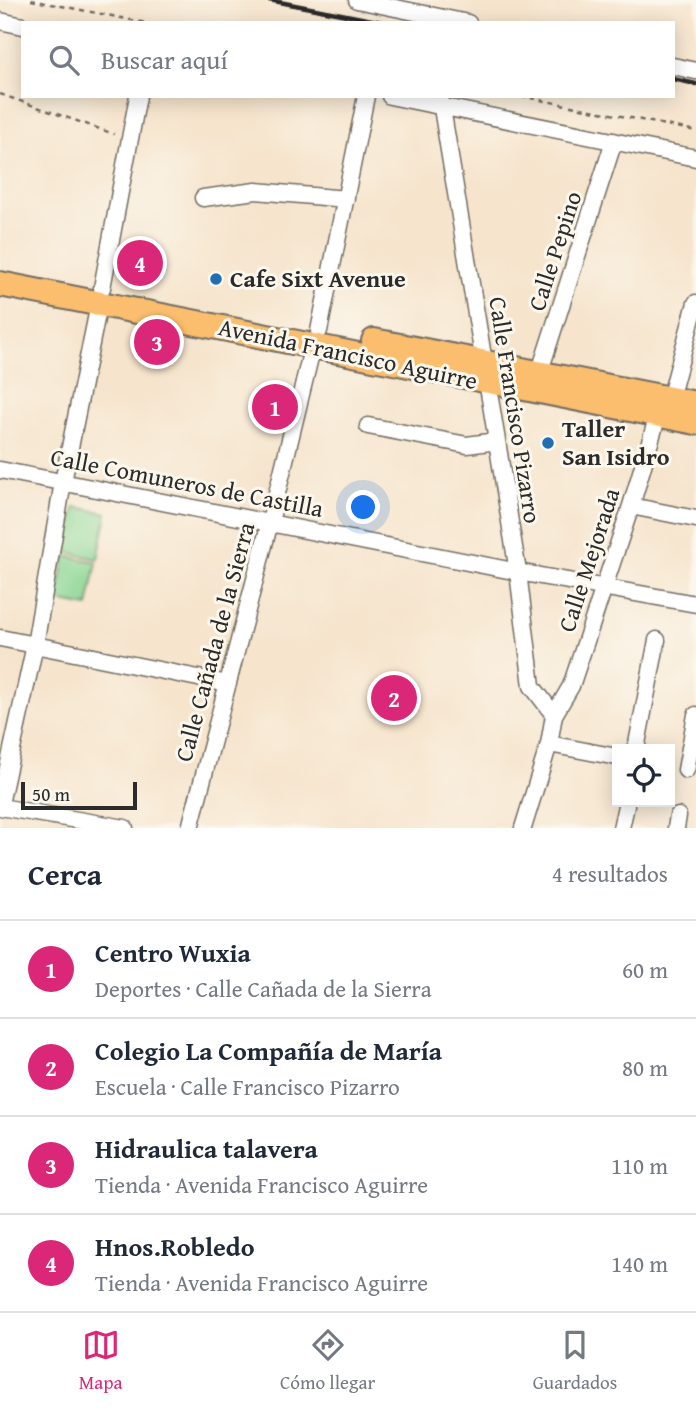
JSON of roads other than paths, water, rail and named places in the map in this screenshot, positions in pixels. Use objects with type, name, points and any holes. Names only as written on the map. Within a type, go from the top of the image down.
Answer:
[{"type":"main road","name":"Avenida Francisco Aguirre","points":[[0,268],[100,296]]},
{"type":"main road","name":"Avenida Francisco Aguirre","points":[[0,284],[100,296],[664,407],[696,404]]},
{"type":"main road","name":"Avenida Francisco Aguirre","points":[[487,372],[539,374],[664,407],[696,422]]},
{"type":"street","points":[[357,0],[459,21]]},
{"type":"street","points":[[0,21],[21,26]]},
{"type":"street","points":[[675,66],[696,71]]},
{"type":"street","points":[[125,828],[0,805],[35,645],[63,482],[138,98]]},
{"type":"street","name":"Calle Cañada de la Sierra","points":[[190,828],[316,338],[366,98]]},
{"type":"street","points":[[410,98],[441,101],[696,158]]},
{"type":"street","name":"Calle Francisco Pizarro","points":[[441,101],[487,372],[532,686],[554,715]]},
{"type":"street","name":"Calle Pepino","points":[[539,374],[614,141]]},
{"type":"street","points":[[203,198],[256,191],[346,199]]},
{"type":"street","name":"Calle Mejorada","points":[[523,828],[549,744],[554,715],[570,687],[605,586],[696,303]]},
{"type":"street","points":[[368,426],[467,445],[497,441]]},
{"type":"street","name":"Calle Comuneros de Castilla","points":[[0,470],[517,572],[696,604]]},
{"type":"street","points":[[631,506],[696,519]]},
{"type":"street","points":[[0,638],[228,684]]},
{"type":"street","points":[[637,744],[657,640]]},
{"type":"street","points":[[684,770],[696,715]]},
{"type":"street","points":[[549,744],[612,756]]},
{"type":"street","points":[[621,828],[626,807]]},
{"type":"railway","points":[[269,0],[377,21]]},
{"type":"railway","points":[[675,79],[696,84]]},
{"type":"place","name":"Hnos.Robledo","points":[[140,263]]},
{"type":"place","name":"Cafe Sixt Avenue","points":[[216,279]]},
{"type":"place","name":"Hidraulica talavera","points":[[157,342]]},
{"type":"place","name":"Centro Wuxia","points":[[275,407]]},
{"type":"place","name":"Taller San Isidro","points":[[548,443]]},
{"type":"place","name":"Colegio La Compañía de María","points":[[394,698]]}]
